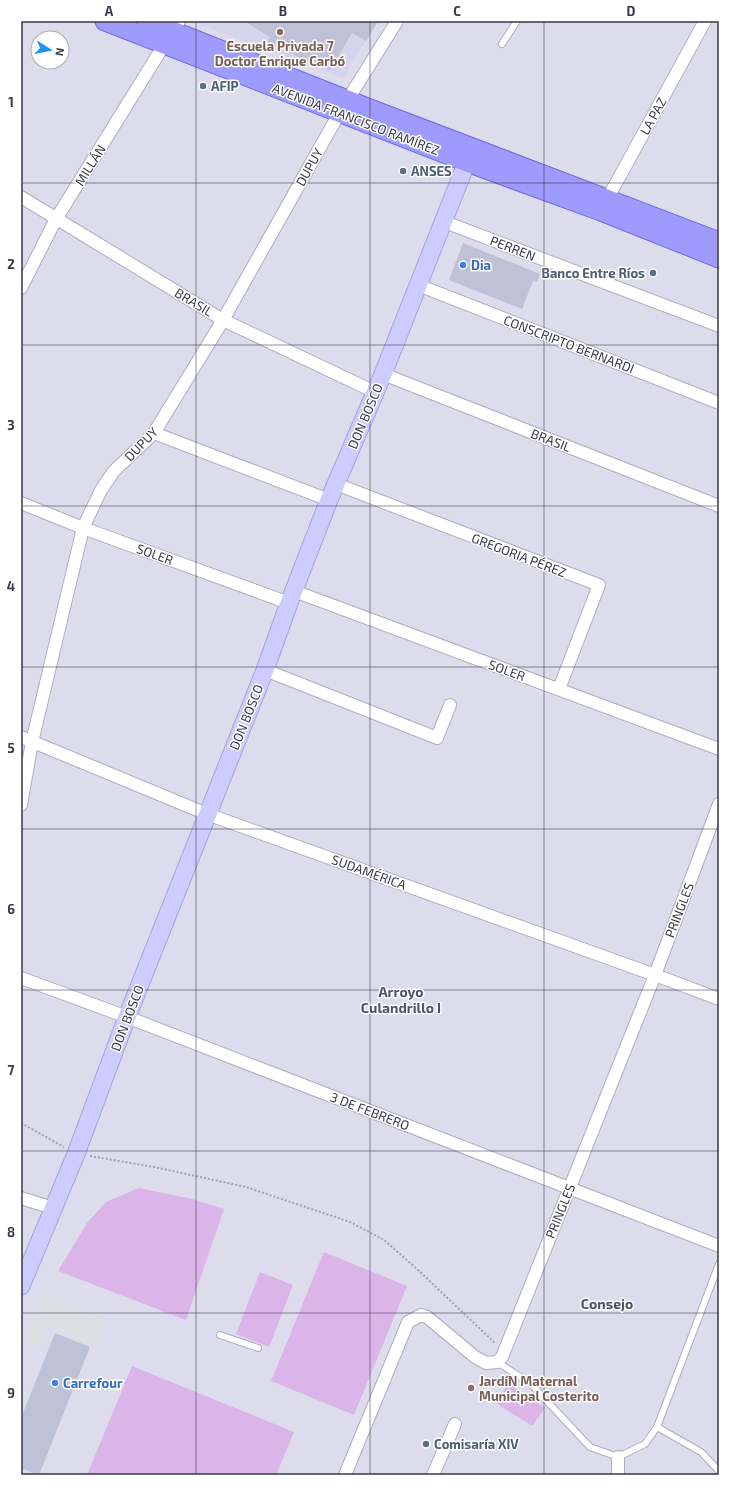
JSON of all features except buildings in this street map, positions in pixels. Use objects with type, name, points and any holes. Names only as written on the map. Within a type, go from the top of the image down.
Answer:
[{"type":"main road","name":"AVENIDA FRANCISCO RAMÍREZ","points":[[105,21],[173,32]]},
{"type":"main road","name":"AVENIDA FRANCISCO RAMÍREZ","points":[[147,21],[343,106],[469,155],[604,205],[719,242]]},
{"type":"main road","name":"DON BOSCO","points":[[21,1286],[76,1154],[127,1017],[265,670],[329,500],[383,374],[469,155]]},
{"type":"main road","name":"AVENIDA FRANCISCO RAMÍREZ","points":[[604,205],[719,258]]},
{"type":"street","name":"DUPUY","points":[[21,805],[27,739],[83,528],[101,490],[114,471],[154,433],[223,320],[343,106],[397,21]]},
{"type":"street","name":"LA PAZ","points":[[604,205],[705,21]]},
{"type":"street","name":"MILLÁN","points":[[21,288],[56,219],[173,32]]},
{"type":"street","name":"BRASIL","points":[[21,197],[223,320],[375,392]]},
{"type":"street","name":"PERREN","points":[[442,221],[719,326]]},
{"type":"street","name":"CONSCRIPTO BERNARDI","points":[[418,285],[719,403]]},
{"type":"street","name":"BRASIL","points":[[383,374],[719,506]]},
{"type":"street","points":[[154,433],[329,500]]},
{"type":"street","name":"GREGORIA PÉREZ","points":[[336,484],[599,585],[559,689]]},
{"type":"street","name":"SOLER","points":[[21,503],[83,528],[292,597],[559,689],[719,749]]},
{"type":"street","points":[[265,670],[437,738],[450,705]]},
{"type":"street","name":"SUDAMÉRICA","points":[[27,739],[207,814],[719,999]]},
{"type":"street","name":"PRINGLES","points":[[497,1362],[504,1352],[655,975],[719,804]]},
{"type":"street","name":"3 DE FEBRERO","points":[[21,978],[127,1017],[719,1246]]},
{"type":"street","points":[[21,1198],[53,1208]]},
{"type":"street","points":[[345,1475],[408,1322],[421,1316],[427,1317],[475,1357],[486,1363],[497,1362]]},
{"type":"street","points":[[434,1475],[455,1424]]},
{"type":"street","points":[[618,1457],[618,1475]]},
{"type":"lane","points":[[502,44],[516,21]]},
{"type":"lane","points":[[497,1362],[530,1383],[590,1447],[618,1457],[645,1444],[657,1427],[719,1264]]},
{"type":"lane","points":[[220,1335],[258,1348]]},
{"type":"lane","points":[[657,1427],[701,1452],[719,1471]]},
{"type":"path","points":[[21,1123],[76,1154],[154,1167],[246,1188],[350,1222],[384,1240],[418,1270],[504,1352]]},
{"type":"shaded area","points":[[21,21],[719,21],[719,1475],[21,1475]]},
{"type":"shaded area","points":[[197,21],[378,21],[343,78],[196,23]]},
{"type":"shaded area","points":[[139,1188],[192,1199],[224,1209],[186,1320],[58,1271],[87,1223],[106,1202]]},
{"type":"shaded area","points":[[324,1252],[407,1286],[354,1415],[271,1381]]},
{"type":"shaded area","points":[[260,1272],[293,1285],[269,1347],[236,1334]]},
{"type":"shaded area","points":[[43,1294],[104,1319],[94,1345],[47,1327],[39,1348],[24,1342]]},
{"type":"shaded area","points":[[132,1366],[294,1432],[276,1475],[87,1475]]},
{"type":"shaded area","points":[[508,1384],[545,1408],[532,1426],[496,1403]]},
{"type":"place","name":"Escuela Privada 7 Doctor Enrique Carbó","points":[[280,32]]},
{"type":"place","name":"AFIP","points":[[203,86]]},
{"type":"place","name":"ANSES","points":[[403,171]]},
{"type":"place","name":"Dia","points":[[463,265]]},
{"type":"place","name":"Banco Entre Ríos","points":[[653,273]]},
{"type":"place","name":"Carrefour","points":[[55,1383]]},
{"type":"place","name":"JardíN Maternal Municipal Costerito","points":[[471,1388]]},
{"type":"place","name":"Comisaría XIV","points":[[426,1444]]},
{"type":"district","name":"Arroyo Culandrillo I","points":[[401,1000]]},
{"type":"district","name":"Consejo","points":[[607,1303]]}]
